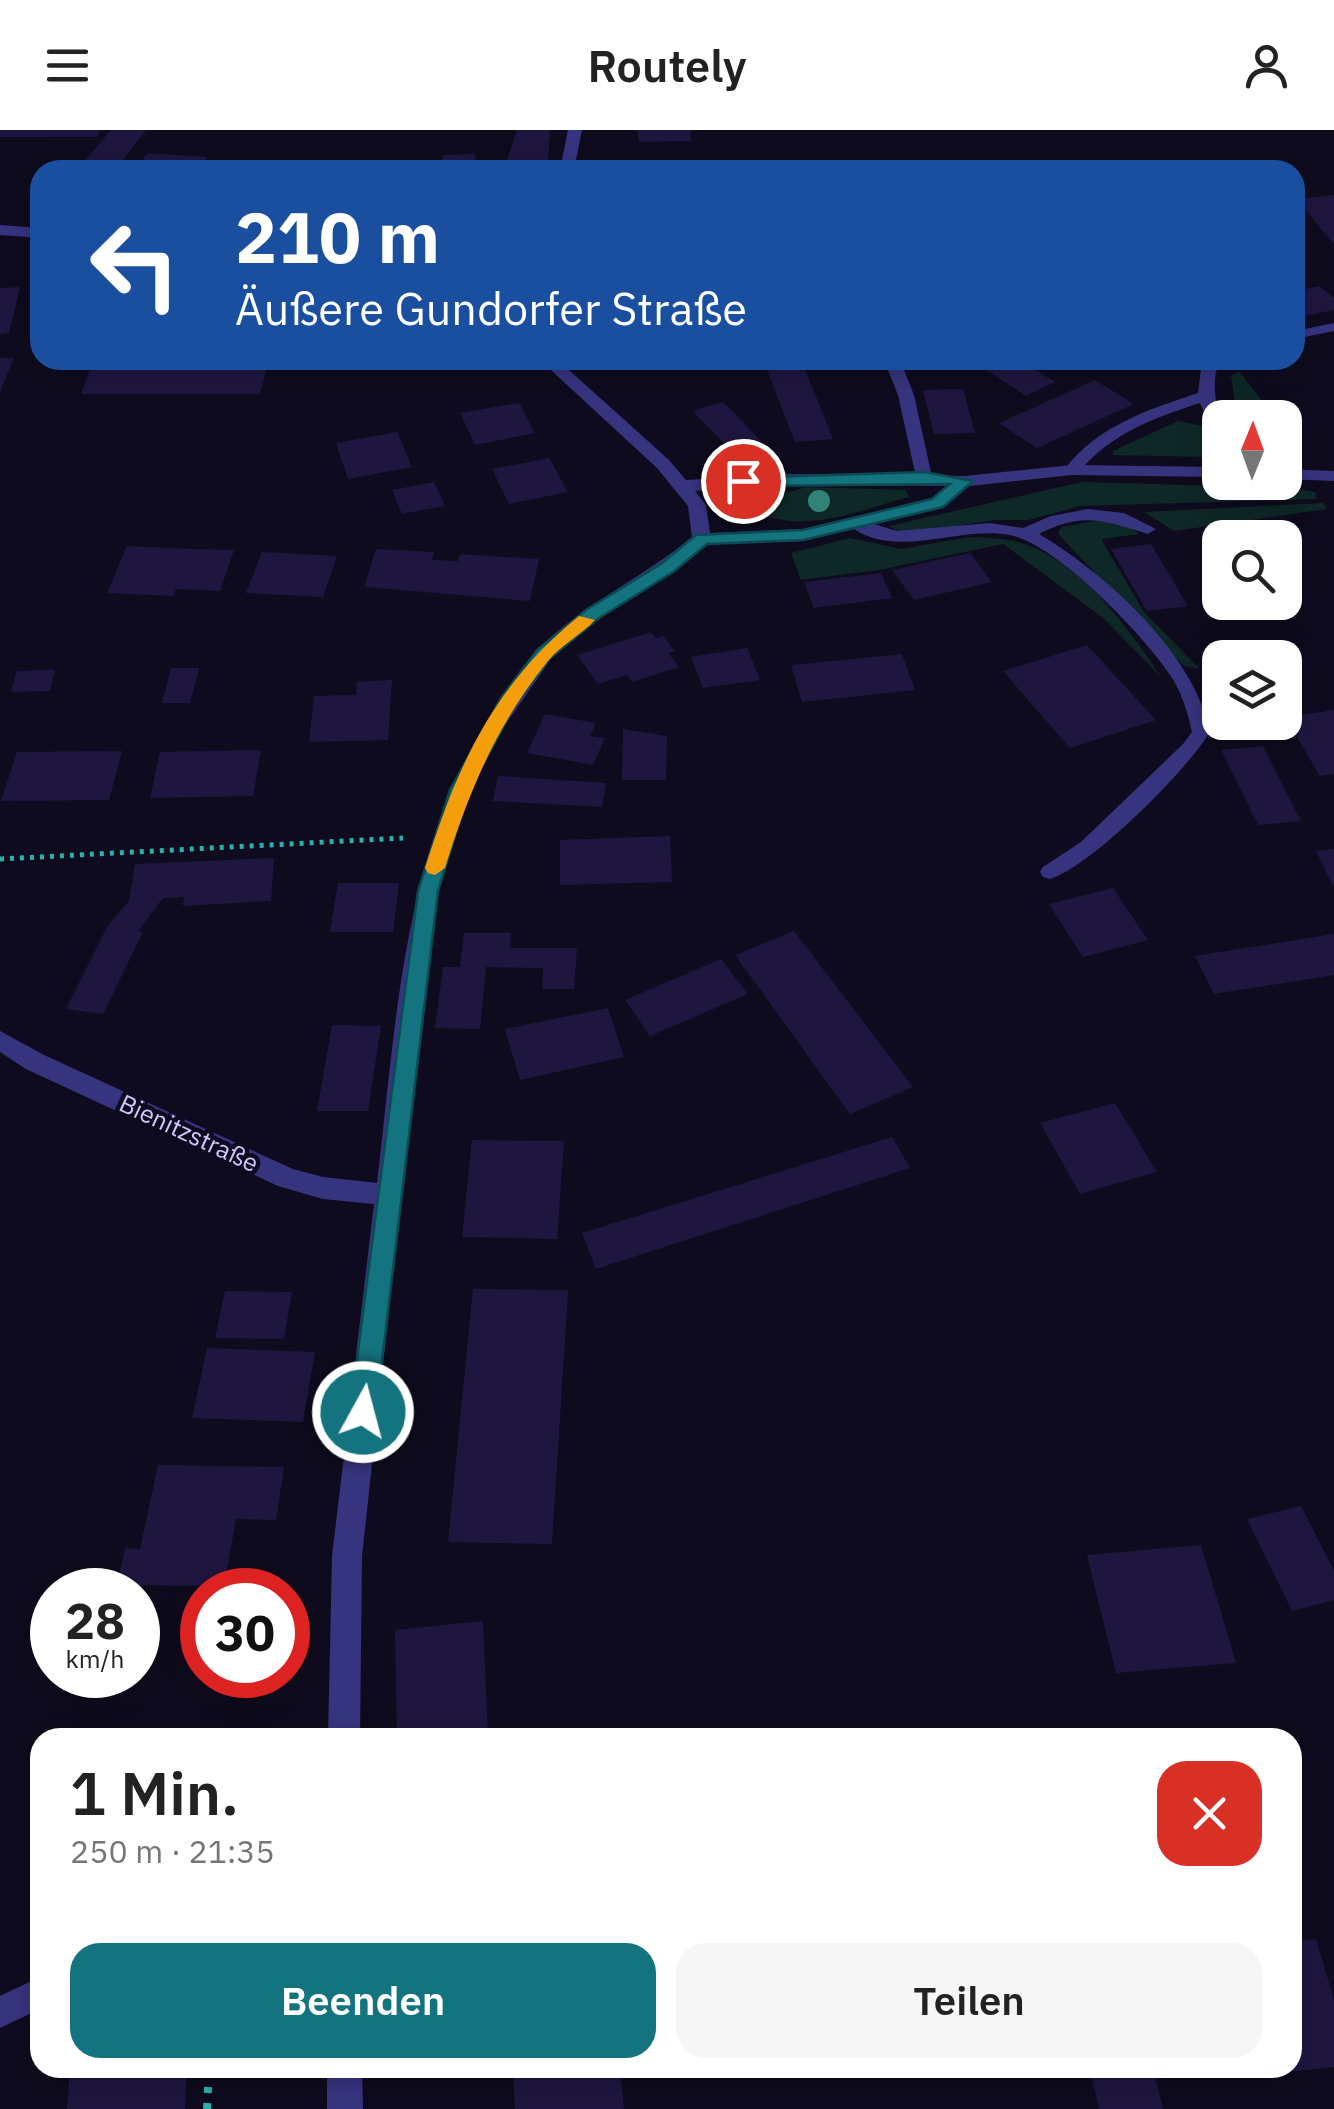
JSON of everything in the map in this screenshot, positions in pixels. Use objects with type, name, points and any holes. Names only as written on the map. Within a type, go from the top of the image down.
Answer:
[{"type":"street","points":[[569,160],[576,130]]},
{"type":"street","points":[[0,230],[30,232]]},
{"type":"street","points":[[561,370],[683,486],[697,504],[702,539]]},
{"type":"street","points":[[683,486],[785,478],[924,477],[964,481],[1072,470],[1202,472]]},
{"type":"street","points":[[1302,475],[1334,476]]},
{"type":"street","points":[[344,1728],[347,1556],[428,891],[444,836],[482,742],[544,654],[593,614],[667,568],[702,539],[803,535],[938,503],[964,481]]},
{"type":"street","name":"Bienitzstraße","points":[[0,1040],[35,1062],[287,1178],[323,1188],[388,1195]]},
{"type":"street","points":[[345,2078],[345,2109]]},
{"type":"lane","points":[[1305,333],[1334,327]]},
{"type":"lane","points":[[896,370],[906,395],[924,477]]},
{"type":"lane","points":[[1207,400],[1209,370]]},
{"type":"lane","points":[[1072,470],[1086,450],[1108,435],[1205,396]]},
{"type":"lane","points":[[1027,533],[1084,513],[1125,516],[1148,529]]},
{"type":"lane","points":[[854,523],[899,540],[986,528],[1027,533],[1061,551],[1174,668],[1190,693],[1201,732],[1190,749],[1088,848],[1050,872]]},
{"type":"lane","points":[[0,2012],[30,1998]]},
{"type":"path","points":[[0,859],[444,836]]},
{"type":"path","points":[[207,2109],[209,2078]]},
{"type":"green space","points":[[1239,371],[1261,400],[1235,400],[1231,376]]},
{"type":"green space","points":[[1178,421],[1202,426],[1202,457],[1113,455],[1113,451]]},
{"type":"green space","points":[[1082,482],[1202,485],[1202,500],[1283,500],[1081,506],[1028,520],[995,520],[904,534],[889,526]]},
{"type":"green space","points":[[807,487],[906,490],[909,497],[816,520],[779,519],[761,514],[757,506],[765,498]]},
{"type":"green space","points":[[1302,490],[1315,492],[1317,499],[1302,499]]},
{"type":"green space","points":[[1323,503],[1327,509],[1250,520],[1202,520],[1202,527],[1174,531],[1144,512]]},
{"type":"green space","points":[[1106,519],[1126,524],[1139,534],[1101,539],[1144,612],[1200,669],[1184,666],[1058,534],[1061,527]]},
{"type":"green space","points":[[969,537],[1021,543],[1073,572],[1107,605],[1161,677],[1102,617],[1003,544],[879,570],[801,580],[791,553],[850,538],[901,549]]},
{"type":"building","points":[[0,130],[100,130],[97,137],[0,137]]},
{"type":"building","points":[[111,130],[146,130],[123,160],[86,160]]},
{"type":"building","points":[[517,130],[550,130],[548,160],[507,160]]},
{"type":"building","points":[[638,130],[690,130],[691,141],[639,142]]},
{"type":"building","points":[[147,153],[207,157],[205,160],[142,160]]},
{"type":"building","points":[[475,154],[475,160],[443,160],[443,155]]},
{"type":"building","points":[[1334,195],[1334,245],[1305,209],[1305,198]]},
{"type":"building","points":[[1319,286],[1334,298],[1334,310],[1305,316],[1305,289]]},
{"type":"building","points":[[20,287],[9,333],[0,334],[0,288]]},
{"type":"building","points":[[0,358],[14,358],[0,392]]},
{"type":"building","points":[[90,370],[266,370],[260,394],[81,394]]},
{"type":"building","points":[[767,370],[805,370],[833,439],[795,442]]},
{"type":"building","points":[[986,370],[1036,370],[1055,382],[1026,396]]},
{"type":"building","points":[[1095,380],[1134,404],[1037,448],[999,423]]},
{"type":"building","points":[[963,389],[975,433],[934,434],[923,390]]},
{"type":"building","points":[[723,402],[761,441],[731,451],[693,411]]},
{"type":"building","points":[[519,403],[535,433],[475,445],[460,413]]},
{"type":"building","points":[[397,432],[412,467],[348,479],[336,443]]},
{"type":"building","points":[[549,458],[568,492],[509,504],[492,469]]},
{"type":"building","points":[[434,482],[445,506],[402,514],[392,490]]},
{"type":"building","points":[[1151,544],[1188,606],[1147,611],[1111,549]]},
{"type":"building","points":[[127,546],[234,550],[220,591],[176,589],[173,596],[107,593]]},
{"type":"building","points":[[376,549],[434,552],[432,560],[458,561],[460,554],[539,559],[530,601],[364,587]]},
{"type":"building","points":[[262,552],[337,556],[323,597],[246,593]]},
{"type":"building","points":[[970,553],[992,582],[914,600],[892,570]]},
{"type":"building","points":[[881,573],[892,598],[814,608],[804,582]]},
{"type":"building","points":[[651,632],[656,638],[663,636],[675,651],[668,653],[679,667],[632,682],[627,675],[598,684],[577,655]]},
{"type":"building","points":[[1087,645],[1156,720],[1070,748],[1003,671]]},
{"type":"building","points":[[747,648],[760,680],[703,688],[691,657]]},
{"type":"building","points":[[902,654],[915,690],[802,702],[791,665]]},
{"type":"building","points":[[171,668],[199,668],[190,703],[162,703]]},
{"type":"building","points":[[55,670],[50,691],[11,692],[17,671]]},
{"type":"building","points":[[392,680],[388,740],[309,742],[314,696],[356,695],[357,682]]},
{"type":"building","points":[[1334,710],[1334,774],[1320,776],[1299,740],[1302,740],[1302,715]]},
{"type":"building","points":[[545,714],[596,723],[590,736],[605,738],[593,765],[527,753]]},
{"type":"building","points":[[623,729],[667,736],[666,780],[622,780]]},
{"type":"building","points":[[1263,746],[1301,821],[1258,825],[1221,750]]},
{"type":"building","points":[[261,750],[253,796],[150,798],[160,752]]},
{"type":"building","points":[[122,751],[109,800],[1,801],[17,752]]},
{"type":"building","points":[[498,776],[606,783],[602,807],[493,801]]},
{"type":"building","points":[[670,836],[672,882],[560,885],[560,840]]},
{"type":"building","points":[[1334,849],[1334,888],[1316,851]]},
{"type":"building","points":[[274,858],[271,901],[183,906],[184,897],[163,898],[138,931],[143,932],[103,1014],[66,1009],[107,927],[129,901],[135,864]]},
{"type":"building","points":[[338,883],[399,883],[393,932],[330,932]]},
{"type":"building","points":[[1113,888],[1148,940],[1083,957],[1049,904]]},
{"type":"building","points":[[794,931],[913,1087],[850,1114],[735,955]]},
{"type":"building","points":[[464,933],[511,933],[510,948],[577,948],[574,989],[542,989],[543,968],[486,967],[480,1029],[435,1028],[443,967],[460,967]]},
{"type":"building","points":[[1334,934],[1334,975],[1214,994],[1195,956]]},
{"type":"building","points":[[721,959],[748,994],[650,1036],[625,1000]]},
{"type":"building","points":[[608,1008],[624,1057],[520,1080],[505,1029]]},
{"type":"building","points":[[332,1025],[381,1026],[368,1111],[317,1111]]},
{"type":"building","points":[[1115,1103],[1157,1172],[1080,1194],[1040,1123]]},
{"type":"building","points":[[892,1137],[910,1168],[596,1269],[582,1233]]},
{"type":"building","points":[[472,1140],[564,1141],[557,1239],[462,1237]]},
{"type":"building","points":[[473,1289],[568,1290],[552,1544],[448,1542]]},
{"type":"building","points":[[225,1291],[292,1292],[284,1339],[215,1338]]},
{"type":"building","points":[[207,1348],[315,1352],[303,1422],[192,1418]]},
{"type":"building","points":[[158,1465],[284,1467],[276,1520],[236,1519],[227,1568],[180,1568],[180,1586],[160,1585],[160,1568],[121,1568],[125,1548],[140,1549]]},
{"type":"building","points":[[1301,1506],[1334,1571],[1334,1600],[1292,1611],[1247,1519]]},
{"type":"building","points":[[1201,1545],[1236,1663],[1116,1673],[1087,1555]]},
{"type":"building","points":[[483,1621],[488,1728],[397,1728],[395,1630]]},
{"type":"building","points":[[1316,1939],[1334,2000],[1334,2067],[1302,2070],[1302,1940]]},
{"type":"building","points":[[69,2078],[187,2078],[185,2109],[67,2109]]},
{"type":"building","points":[[513,2078],[621,2078],[624,2109],[515,2109]]},
{"type":"building","points":[[1092,2078],[1155,2078],[1163,2109],[1099,2109]]},
{"type":"slow traffic","points":[[435,868],[459,790],[482,742],[544,654],[586,620]]},
{"type":"route","points":[[363,1412],[407,1034],[428,891],[459,790],[507,702],[544,654],[593,614],[667,568],[702,539],[803,535],[938,503],[964,481],[924,477],[743,481]]}]
